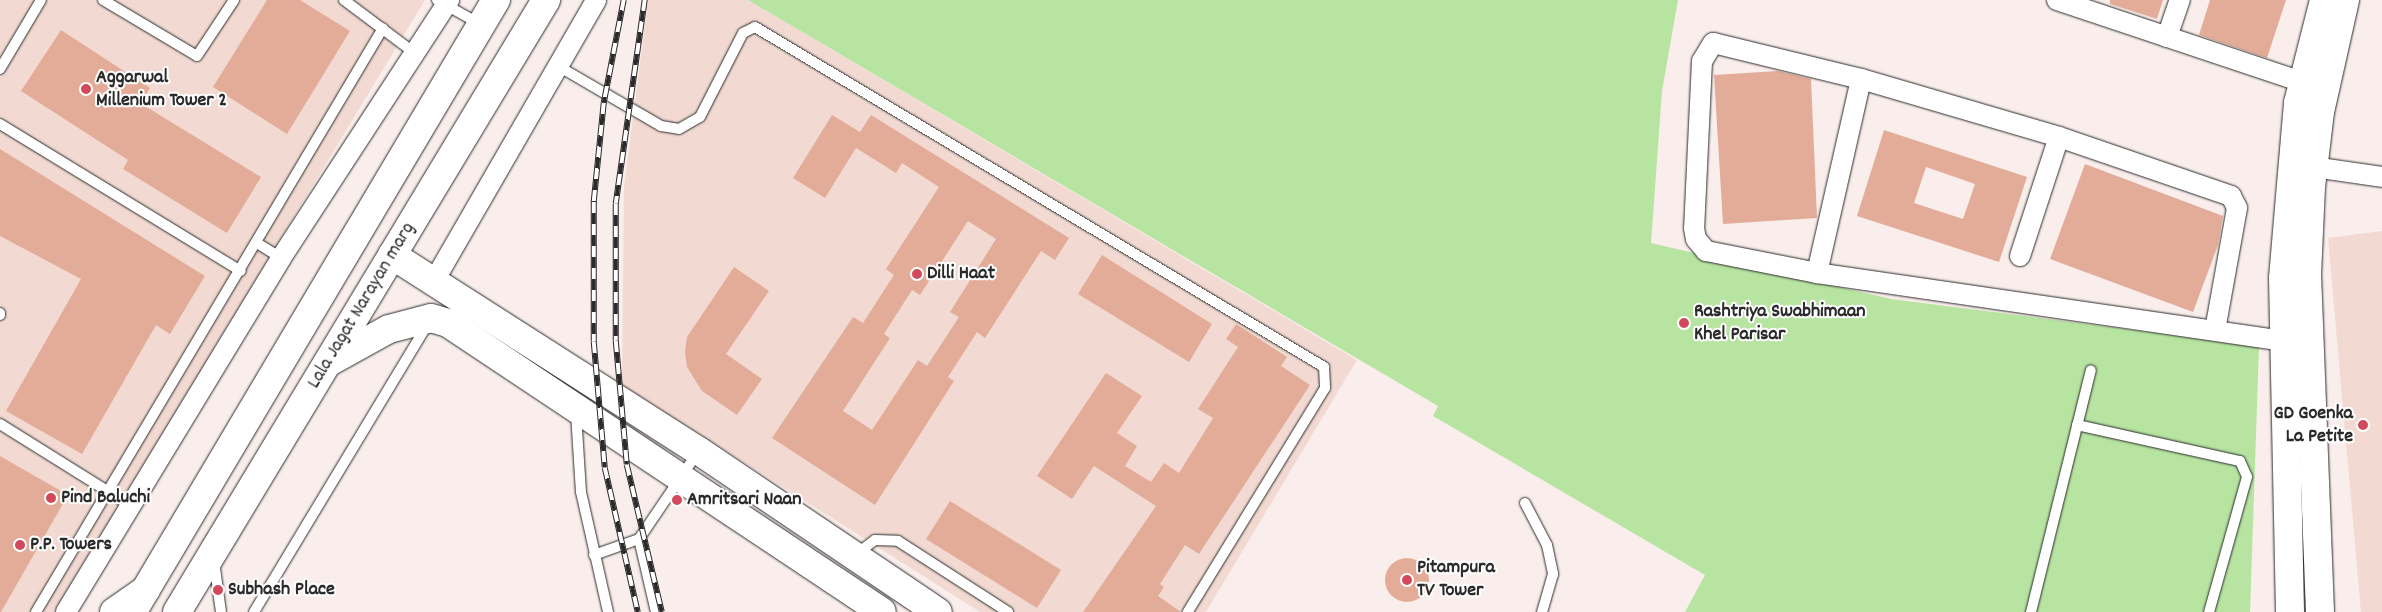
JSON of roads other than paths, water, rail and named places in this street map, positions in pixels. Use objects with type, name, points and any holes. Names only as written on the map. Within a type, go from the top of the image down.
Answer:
[{"type":"street","name":"Lala Jagat Narayan marg","points":[[139,601],[496,0]]},
{"type":"street","name":"Lala Jagat Narayan marg","points":[[182,608],[213,553],[330,362],[392,255],[546,0]]},
{"type":"street","points":[[434,281],[596,0]]},
{"type":"street","points":[[2057,0],[2081,4],[2167,37],[2302,82]]},
{"type":"street","points":[[2167,37],[2180,0]]},
{"type":"street","points":[[2320,612],[2296,306],[2302,166],[2302,82],[2324,0]]},
{"type":"street","points":[[2302,166],[2322,102],[2345,0]]},
{"type":"street","points":[[66,612],[281,258],[416,54],[444,2]]},
{"type":"street","points":[[2215,330],[2237,208],[2231,196],[2059,137],[1861,79],[1720,42],[1713,44],[1702,61],[1696,239],[1706,251],[1816,273],[2285,341]]},
{"type":"street","points":[[1816,273],[1861,79]]},
{"type":"street","points":[[2020,256],[2059,137]]},
{"type":"street","points":[[2302,166],[2382,177]]},
{"type":"street","points":[[392,255],[699,451],[938,612]]},
{"type":"street","points":[[2290,612],[2285,341],[2296,306]]},
{"type":"street","points":[[330,362],[389,329],[431,318],[448,323],[576,410],[681,476],[882,612]]},
{"type":"street","points":[[114,612],[139,601]]},
{"type":"lane","points":[[0,69],[41,0]]},
{"type":"lane","points":[[103,0],[197,56],[234,0]]},
{"type":"lane","points":[[344,0],[416,54]]},
{"type":"lane","points":[[444,2],[482,25]]},
{"type":"lane","points":[[558,66],[661,126],[679,129],[700,117],[743,33],[755,27],[1324,366],[1325,388],[1188,612]]},
{"type":"lane","points":[[36,612],[241,271],[383,28]]},
{"type":"lane","points":[[0,124],[241,271]]},
{"type":"lane","points":[[257,244],[281,258]]},
{"type":"lane","points":[[254,612],[431,318]]},
{"type":"lane","points":[[2031,612],[2091,370]]},
{"type":"lane","points":[[576,410],[582,492],[594,555],[608,612]]},
{"type":"lane","points":[[0,424],[131,506]]},
{"type":"lane","points":[[2077,425],[2240,461],[2247,477],[2209,612]]},
{"type":"lane","points":[[594,555],[639,540],[699,451]]},
{"type":"lane","points":[[1525,503],[1547,545],[1553,574],[1542,612]]},
{"type":"lane","points":[[639,540],[656,612]]},
{"type":"lane","points":[[854,556],[875,540],[898,541],[1008,612]]},
{"type":"lane","points":[[213,553],[221,612]]},
{"type":"railway","points":[[624,0],[604,103],[594,202],[594,342],[605,468],[638,612]]},
{"type":"railway","points":[[645,0],[616,204],[616,341],[627,465],[662,612]]},
{"type":"place","name":"Aggarwal Millenium Tower 2","points":[[86,89]]},
{"type":"place","name":"Dilli Haat","points":[[917,274]]},
{"type":"place","name":"Rashtriya Swabhimaan Khel Parisar","points":[[1684,323]]},
{"type":"place","name":"GD Goenka La Petite","points":[[2363,425]]},
{"type":"place","name":"Pind Baluchi","points":[[51,498]]},
{"type":"place","name":"Amritsari Naan","points":[[677,500]]},
{"type":"place","name":"P.P. Towers","points":[[20,545]]},
{"type":"place","name":"Pitampura TV Tower","points":[[1407,580]]},
{"type":"place","name":"Subhash Place","points":[[218,590]]}]
